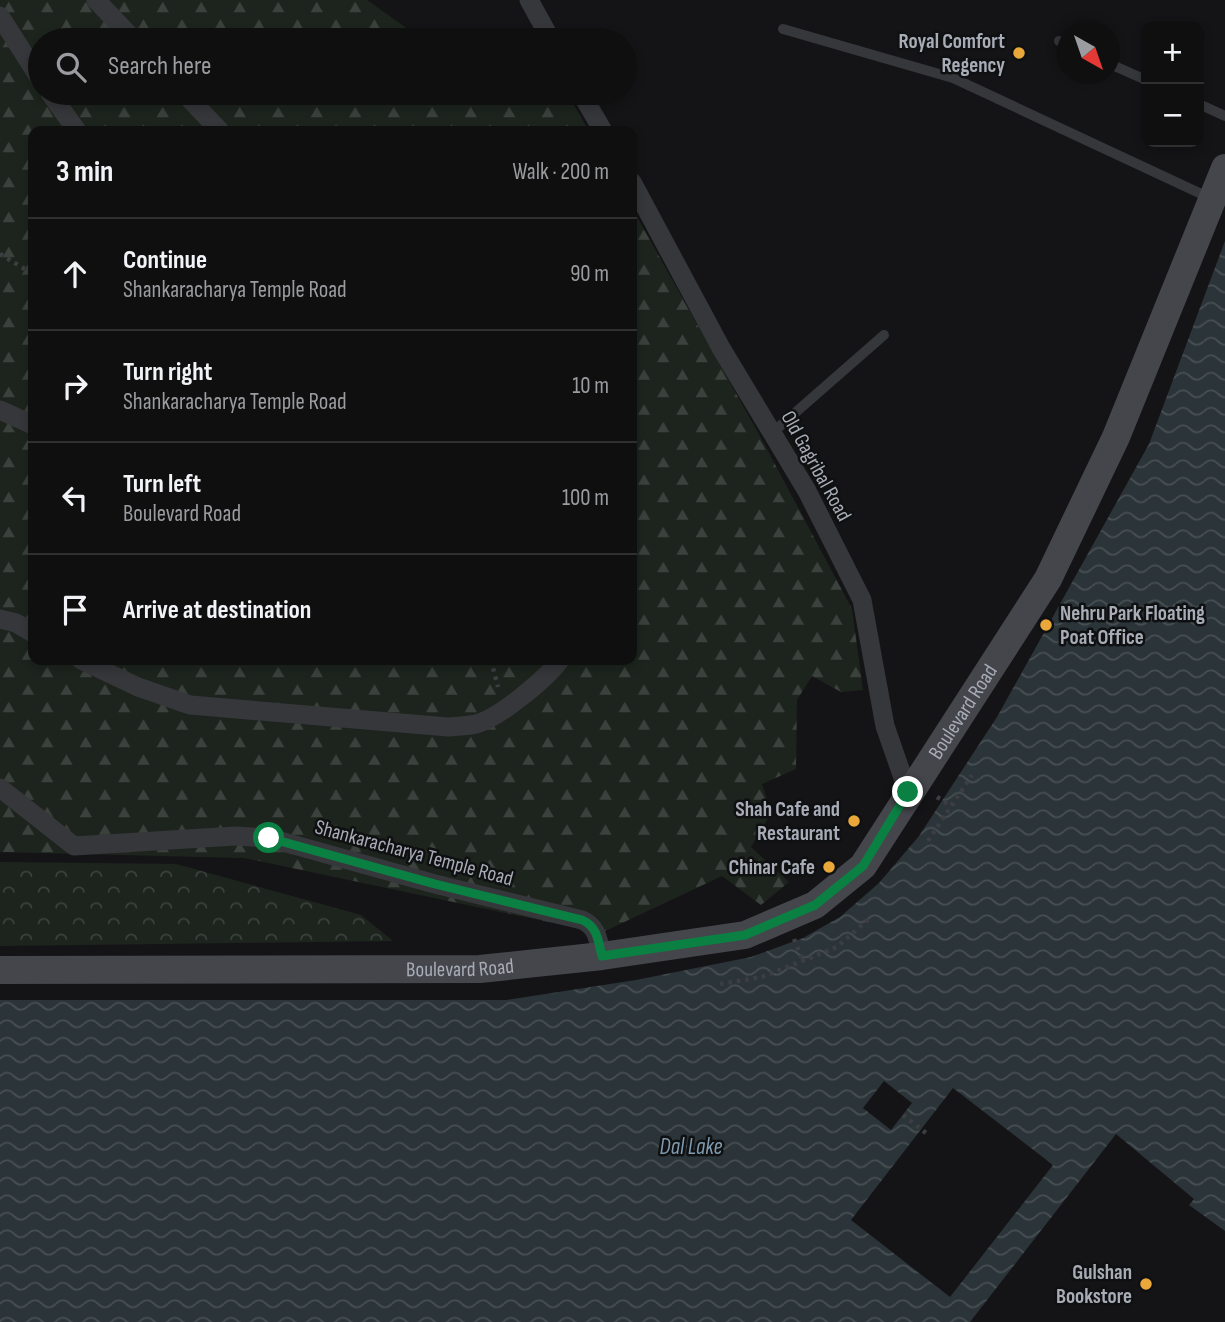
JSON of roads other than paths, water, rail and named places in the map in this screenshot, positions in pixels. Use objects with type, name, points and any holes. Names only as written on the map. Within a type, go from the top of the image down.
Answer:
[{"type":"main road","name":"Boulevard Road","points":[[0,970],[480,969],[602,956],[745,935],[815,905],[863,866],[908,792],[1048,579],[1116,437],[1225,168]]},
{"type":"street","points":[[96,0],[123,28]]},
{"type":"street","points":[[528,0],[544,28]]},
{"type":"street","points":[[0,16],[28,60]]},
{"type":"street","points":[[59,105],[73,126]]},
{"type":"street","points":[[195,105],[215,126]]},
{"type":"street","points":[[588,105],[600,126]]},
{"type":"street","name":"Old Gagribal Road","points":[[637,191],[721,348],[807,491],[862,600],[885,726],[908,792]]},
{"type":"street","points":[[0,410],[28,423]]},
{"type":"street","points":[[0,619],[16,623],[28,630]]},
{"type":"street","points":[[92,665],[138,687],[190,705],[448,727],[478,724],[505,708],[549,674],[556,665]]},
{"type":"street","name":"Shankaracharya Temple Road","points":[[0,788],[75,846],[235,836],[269,838],[435,884],[582,920],[590,923],[596,931],[602,956]]},
{"type":"lane","points":[[783,29],[953,78],[1213,200]]},
{"type":"lane","points":[[1120,68],[1141,78]]},
{"type":"lane","points":[[1204,106],[1225,116]]},
{"type":"lane","points":[[772,433],[884,335]]},
{"type":"water","name":"Dal Lake","points":[[1225,241],[1225,1231],[1189,1205],[1194,1199],[1116,1134],[970,1322],[0,1322],[0,1000],[506,1000],[636,980],[751,957],[803,938],[840,917],[879,883],[919,836],[997,717],[1149,444]],"holes":[[[953,1088],[1053,1165],[950,1297],[851,1220]]]},
{"type":"place","name":"Royal Comfort Regency","points":[[1019,53]]},
{"type":"place","name":"Nehru Park Floating Poat Office","points":[[1046,625]]},
{"type":"place","name":"Shah Cafe and Restaurant","points":[[854,821]]},
{"type":"place","name":"Chinar Cafe","points":[[829,867]]},
{"type":"place","name":"Gulshan Bookstore","points":[[1146,1284]]}]
